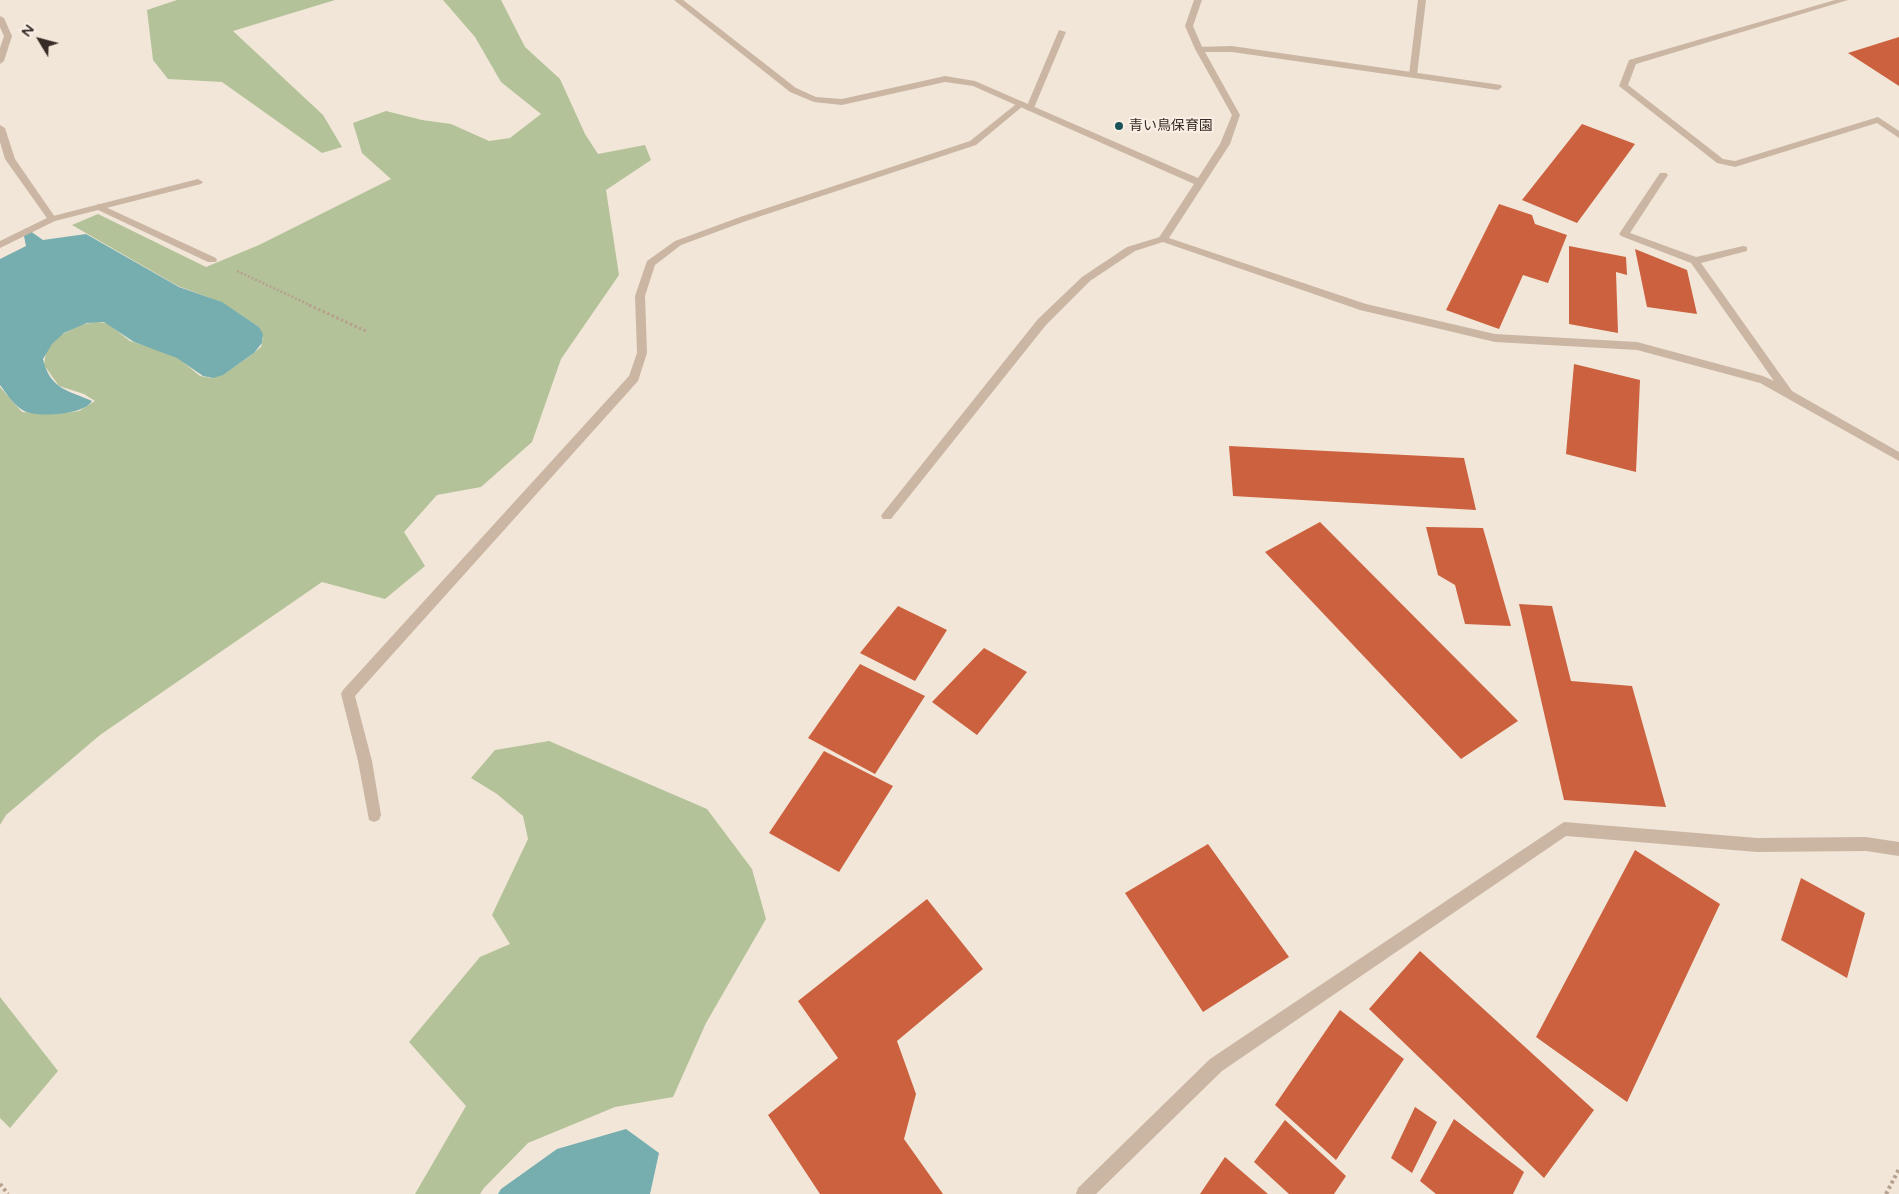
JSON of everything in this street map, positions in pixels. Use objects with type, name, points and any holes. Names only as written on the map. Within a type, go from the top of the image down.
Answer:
[{"type":"street","points":[[678,0],[793,90],[814,100],[842,102],[945,79],[975,84],[1200,183]]},
{"type":"street","points":[[1163,239],[1225,144],[1236,115],[1199,49],[1189,26],[1198,0]]},
{"type":"street","points":[[1413,75],[1422,0]]},
{"type":"street","points":[[1844,0],[1632,62],[1623,86],[1720,161],[1728,163],[1736,164],[1878,120],[1899,135]]},
{"type":"street","points":[[0,18],[8,36],[0,61]]},
{"type":"street","points":[[374,815],[365,761],[348,694],[634,378],[642,353],[640,296],[651,263],[678,243],[742,219],[973,143],[1024,106],[1062,32]]},
{"type":"street","points":[[1199,49],[1232,49],[1498,87]]},
{"type":"street","points":[[0,128],[10,158],[52,219]]},
{"type":"street","points":[[1663,175],[1624,234],[1695,261],[1789,395]]},
{"type":"street","points":[[0,244],[52,219],[198,182]]},
{"type":"street","points":[[99,207],[212,260]]},
{"type":"street","points":[[887,516],[1042,322],[1086,279],[1131,249],[1163,239],[1364,307],[1495,338],[1637,346],[1763,380],[1899,457]]},
{"type":"street","points":[[1695,261],[1743,248]]},
{"type":"street","points":[[1084,1194],[1216,1065],[1564,829],[1757,845],[1866,844],[1899,849]]},
{"type":"path","points":[[212,260],[368,332]]},
{"type":"path","points":[[1886,1194],[1899,1169]]},
{"type":"path","points":[[0,1184],[8,1194]]},
{"type":"green space","points":[[177,0],[335,0],[233,31],[323,115],[342,147],[322,153],[222,82],[168,79],[153,60],[147,10]]},
{"type":"green space","points":[[443,0],[501,0],[525,47],[560,79],[585,134],[598,154],[645,145],[651,160],[606,190],[619,275],[561,359],[532,442],[481,487],[437,495],[404,532],[425,566],[385,599],[322,582],[100,735],[6,815],[0,825],[0,387],[22,412],[55,414],[79,411],[95,401],[84,394],[59,386],[44,365],[46,351],[57,337],[81,325],[95,322],[107,323],[130,341],[176,356],[200,376],[211,378],[224,374],[250,356],[261,347],[263,338],[259,327],[221,302],[178,286],[72,225],[98,214],[206,267],[259,245],[391,179],[362,153],[353,123],[386,111],[422,120],[451,124],[489,141],[510,138],[541,114],[501,82],[475,37]]},
{"type":"green space","points":[[549,741],[707,809],[752,869],[766,919],[706,1023],[673,1097],[615,1107],[528,1143],[480,1194],[415,1194],[466,1106],[409,1042],[480,957],[510,944],[492,915],[528,839],[523,816],[497,794],[471,778],[495,750]]},
{"type":"green space","points":[[0,997],[58,1071],[10,1128],[0,1118]]},
{"type":"water","points":[[26,228],[43,240],[86,234],[179,287],[222,302],[259,327],[263,334],[262,343],[254,353],[223,375],[213,378],[203,376],[177,358],[134,342],[104,322],[87,323],[64,333],[52,344],[43,359],[50,377],[55,383],[67,391],[92,401],[80,410],[70,412],[47,415],[27,412],[15,404],[0,385],[0,259],[26,246],[23,231]]},
{"type":"water","points":[[626,1129],[659,1153],[650,1194],[498,1194],[501,1189],[557,1149]]},
{"type":"building","points":[[1899,37],[1899,86],[1848,53]]},
{"type":"building","points":[[1582,124],[1635,144],[1577,223],[1522,200]]},
{"type":"building","points":[[1499,204],[1532,215],[1535,224],[1567,235],[1548,283],[1523,275],[1499,329],[1446,310]]},
{"type":"building","points":[[1569,246],[1626,257],[1627,275],[1616,272],[1618,333],[1569,324]]},
{"type":"building","points":[[1635,249],[1687,270],[1697,314],[1647,307]]},
{"type":"building","points":[[1574,364],[1640,380],[1636,472],[1566,454]]},
{"type":"building","points":[[1229,446],[1464,458],[1476,510],[1233,496]]},
{"type":"building","points":[[1320,522],[1518,721],[1461,759],[1265,552]]},
{"type":"building","points":[[1426,527],[1483,528],[1511,626],[1465,624],[1455,585],[1438,575]]},
{"type":"building","points":[[1519,604],[1552,606],[1571,681],[1632,686],[1666,807],[1564,800]]},
{"type":"building","points":[[898,606],[947,630],[915,681],[860,653]]},
{"type":"building","points":[[984,648],[1027,672],[977,735],[932,702]]},
{"type":"building","points":[[860,664],[925,696],[875,774],[808,738]]},
{"type":"building","points":[[824,751],[893,786],[839,872],[769,833]]},
{"type":"building","points":[[1208,844],[1289,957],[1203,1012],[1125,893]]},
{"type":"building","points":[[1635,850],[1720,904],[1627,1102],[1536,1037]]},
{"type":"building","points":[[1801,878],[1865,913],[1847,978],[1781,940]]},
{"type":"building","points":[[927,899],[983,969],[897,1041],[916,1094],[904,1139],[943,1194],[820,1194],[768,1115],[838,1058],[798,1001]]},
{"type":"building","points":[[1420,951],[1594,1110],[1544,1178],[1369,1009]]},
{"type":"building","points":[[1340,1010],[1404,1059],[1336,1160],[1275,1105]]},
{"type":"building","points":[[1415,1107],[1437,1122],[1412,1173],[1391,1158]]},
{"type":"building","points":[[1454,1119],[1524,1172],[1513,1194],[1436,1194],[1420,1181]]},
{"type":"building","points":[[1285,1120],[1346,1176],[1334,1194],[1289,1194],[1254,1162]]},
{"type":"building","points":[[1225,1157],[1268,1194],[1200,1194]]},
{"type":"place","name":"青い鳥保育園","points":[[1119,126]]}]
